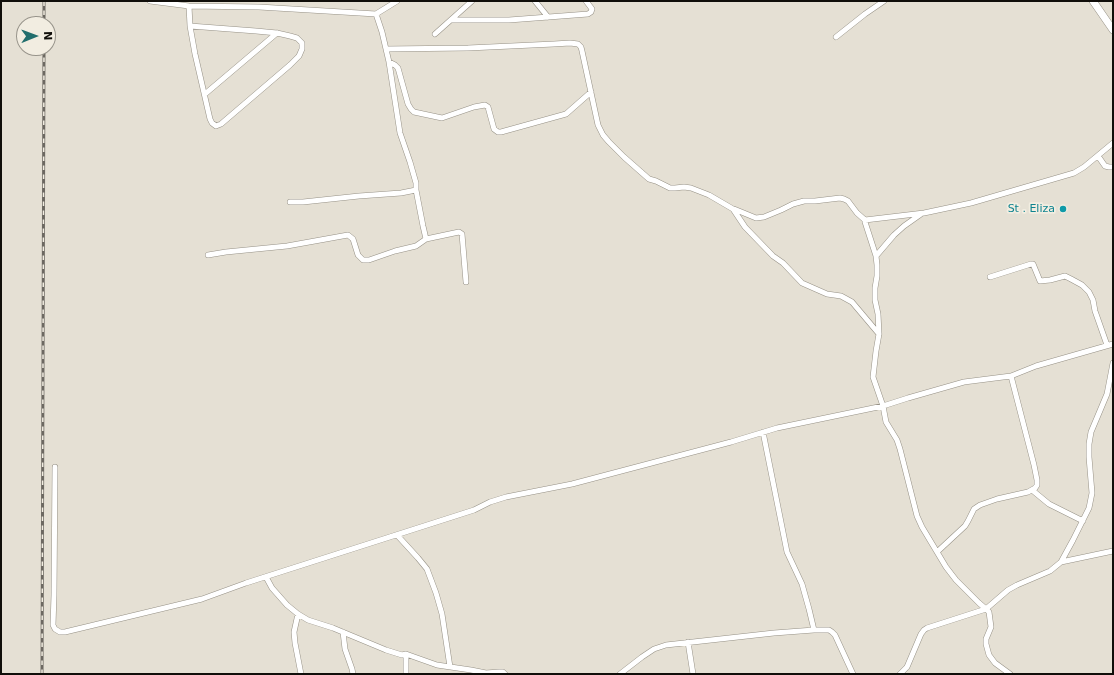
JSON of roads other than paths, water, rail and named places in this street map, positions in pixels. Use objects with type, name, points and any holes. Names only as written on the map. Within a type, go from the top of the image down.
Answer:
[{"type":"main road","points":[[1093,1],[1113,30]]},
{"type":"street","points":[[150,1],[189,6],[259,7],[376,14],[397,1]]},
{"type":"street","points":[[435,34],[472,1]]},
{"type":"street","points":[[535,1],[548,18]]},
{"type":"street","points":[[452,20],[509,20],[548,18],[590,13],[592,9],[586,1]]},
{"type":"street","points":[[836,37],[884,1]]},
{"type":"street","points":[[189,6],[190,26],[194,54],[210,119],[216,126],[221,124],[300,56],[302,49],[302,43],[297,38],[277,33],[190,26]]},
{"type":"street","points":[[376,14],[389,62],[400,133],[416,183],[416,190],[426,239]]},
{"type":"street","points":[[205,94],[277,33]]},
{"type":"street","points":[[386,49],[578,44],[581,47],[596,120],[603,135],[649,179],[670,188],[691,188],[709,195],[733,209],[756,218],[764,217],[793,204],[804,201],[840,198],[848,201],[857,213],[865,220],[876,256],[877,276],[875,294],[879,334],[873,377],[883,406],[886,422],[897,440],[900,449],[917,516],[946,567],[956,580],[986,609],[990,618],[991,627],[986,639],[989,655],[995,663],[1010,674]]},
{"type":"street","points":[[389,62],[398,68],[408,104],[414,112],[442,118],[474,107],[485,105],[488,107],[494,129],[498,132],[566,114],[591,92]]},
{"type":"street","points":[[865,220],[924,212],[971,203],[1074,173],[1084,167],[1113,143]]},
{"type":"street","points":[[1098,156],[1106,166],[1113,168]]},
{"type":"street","points":[[290,202],[401,193],[416,190]]},
{"type":"street","points":[[733,209],[745,227],[802,283],[827,294],[841,296],[852,302],[879,334]]},
{"type":"street","points":[[876,256],[894,235],[924,212]]},
{"type":"street","points":[[208,255],[287,246],[348,235],[353,239],[358,255],[363,260],[369,260],[416,246],[426,239],[456,232],[461,233],[466,282]]},
{"type":"street","points":[[55,467],[53,625],[55,629],[60,632],[202,599],[474,510],[490,502],[506,497],[572,484],[731,442],[777,428],[883,406],[964,382],[1011,376],[1036,366],[1110,344],[1088,292],[1077,282],[1065,276],[1040,281],[1034,264],[990,277]]},
{"type":"street","points":[[900,674],[907,667],[924,630],[986,609],[1008,590],[1050,571],[1061,562],[1089,508],[1092,493],[1089,444],[1091,432],[1107,394],[1113,363]]},
{"type":"street","points":[[937,552],[965,526],[974,509],[980,505],[997,499],[1025,493],[1035,488],[1037,485],[1034,465],[1011,376]]},
{"type":"street","points":[[763,432],[787,552],[802,584],[814,630]]},
{"type":"street","points":[[1032,490],[1049,504],[1083,521]]},
{"type":"street","points":[[397,535],[427,569],[442,614],[450,667]]},
{"type":"street","points":[[1061,562],[1113,551]]},
{"type":"street","points":[[266,577],[272,588],[287,605],[308,620],[343,632],[386,650],[402,655],[406,654],[437,665],[486,673],[503,672],[505,674]]},
{"type":"street","points":[[298,614],[294,632],[302,674]]},
{"type":"street","points":[[620,674],[654,649],[666,645],[774,632],[830,630],[835,635],[853,674]]},
{"type":"street","points":[[343,632],[345,650],[353,674]]},
{"type":"street","points":[[688,642],[693,674]]},
{"type":"street","points":[[406,654],[406,674]]},
{"type":"railway","points":[[44,1],[44,16]]},
{"type":"railway","points":[[42,674],[44,56]]},
{"type":"place","name":"St . Eliza","points":[[1063,209]]}]
